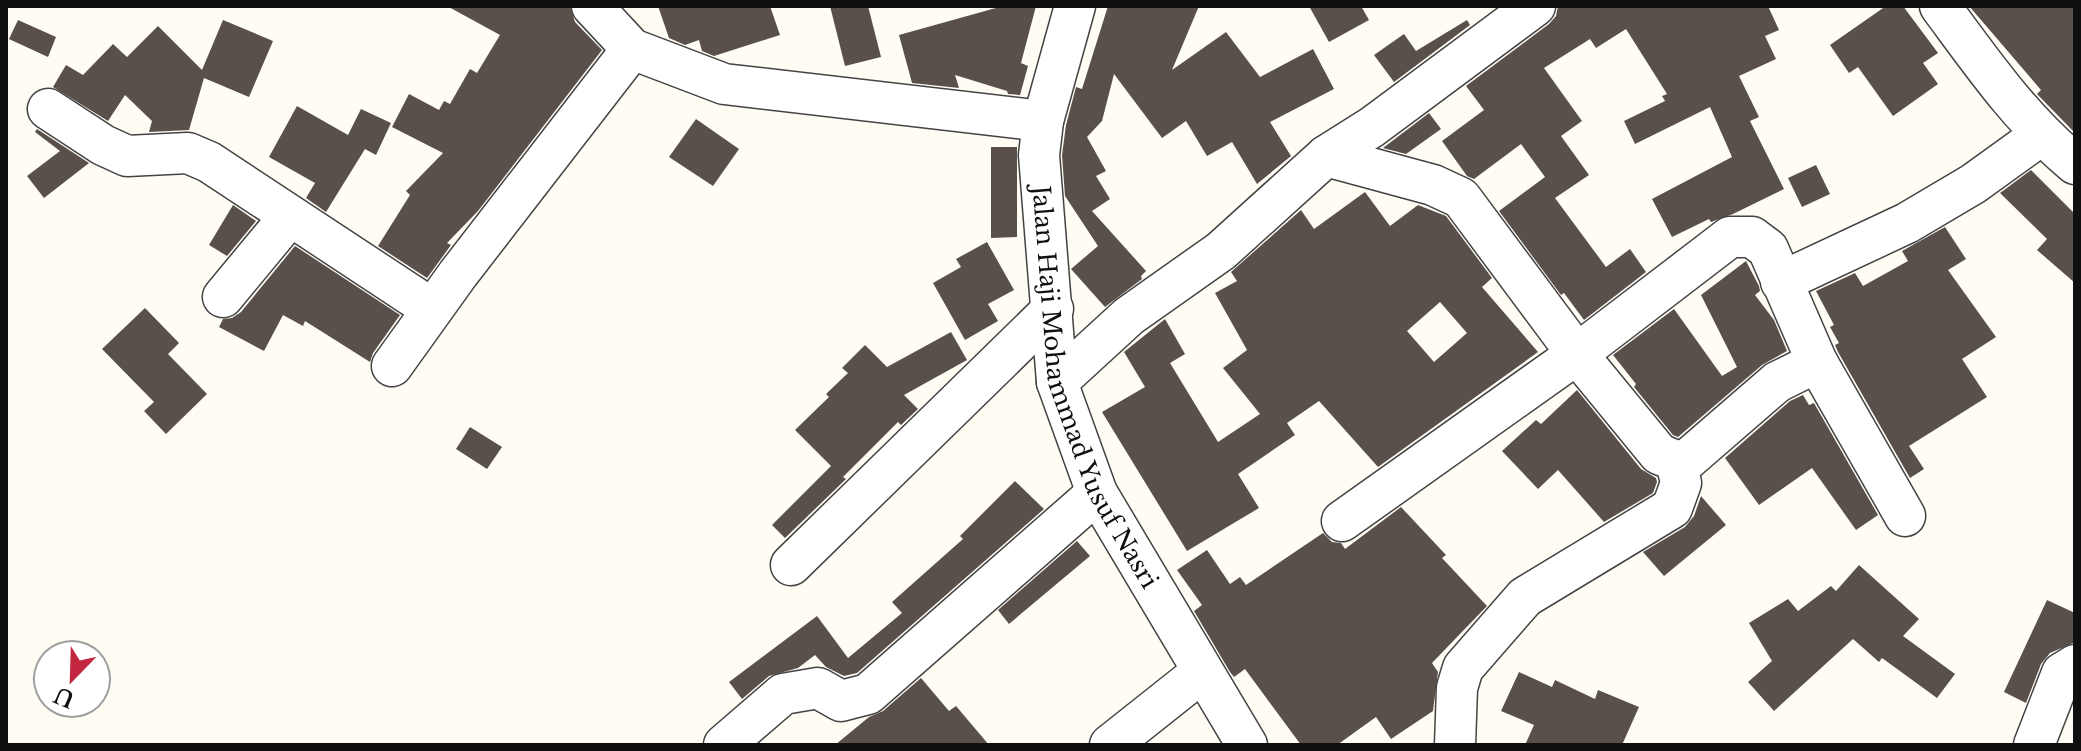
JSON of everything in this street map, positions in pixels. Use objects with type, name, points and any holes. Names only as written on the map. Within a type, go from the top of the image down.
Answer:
[{"type":"street","points":[[592,6],[632,49],[724,84],[1043,121]]},
{"type":"street","name":"Jalan Haji Mohammad Yusuf Nasri","points":[[1075,6],[1043,121],[1039,155],[1057,382],[1097,493],[1247,745]]},
{"type":"street","points":[[1057,382],[1129,316],[1221,251],[1326,156],[1372,127],[1535,6]]},
{"type":"street","points":[[1940,6],[2003,92],[2041,135],[2075,164]]},
{"type":"street","points":[[392,366],[432,309],[632,49]]},
{"type":"street","points":[[48,109],[103,145],[127,156],[188,153],[209,162],[432,309]]},
{"type":"street","points":[[1781,282],[1907,223],[1973,184],[2041,135]]},
{"type":"street","points":[[1326,156],[1433,185],[1461,198],[1577,354],[1659,454],[1676,461],[1688,459],[1777,382],[1817,362]]},
{"type":"street","points":[[223,297],[290,216]]},
{"type":"street","points":[[1342,521],[1577,354],[1730,237],[1752,237],[1768,249],[1817,362],[1905,516]]},
{"type":"street","points":[[791,565],[1053,309]]},
{"type":"street","points":[[1455,745],[1457,688],[1463,668],[1525,597],[1672,508],[1681,483],[1676,461]]},
{"type":"street","points":[[724,745],[783,694],[818,688],[841,701],[868,694],[1097,493]]},
{"type":"street","points":[[2034,745],[2062,673],[2075,665]]},
{"type":"street","points":[[1110,745],[1202,672]]},
{"type":"building","points":[[447,6],[570,6],[575,22],[602,50],[478,211],[447,243],[451,245],[427,278],[378,246],[410,195],[406,191],[443,153],[392,127],[409,94],[439,110],[444,101],[450,104],[470,69],[477,73],[500,35]]},
{"type":"building","points":[[658,6],[770,6],[780,35],[714,56],[702,51],[699,40],[685,45],[669,38]]},
{"type":"building","points":[[830,6],[868,6],[881,57],[845,66]]},
{"type":"building","points":[[1003,6],[1036,6],[1021,63],[1028,66],[1020,95],[1008,94],[1007,91],[955,75],[959,88],[912,83],[899,35]]},
{"type":"building","points":[[1108,6],[1199,6],[1172,70],[1226,32],[1260,77],[1313,49],[1334,89],[1270,122],[1291,156],[1257,184],[1232,142],[1207,156],[1186,121],[1162,138],[1114,74],[1102,121],[1087,137],[1106,171],[1096,176],[1110,199],[1092,211],[1146,271],[1142,279],[1105,307],[1071,269],[1098,246],[1065,196],[1062,155],[1076,87],[1082,89]]},
{"type":"building","points":[[1309,6],[1361,6],[1369,20],[1329,42]]},
{"type":"building","points":[[1558,6],[1768,6],[1779,30],[1765,36],[1776,59],[1739,76],[1759,117],[1750,121],[1784,189],[1733,214],[1711,222],[1709,219],[1672,237],[1652,199],[1732,157],[1710,107],[1635,144],[1624,121],[1665,101],[1662,96],[1667,94],[1626,29],[1596,48],[1590,39],[1544,68],[1582,121],[1561,136],[1589,175],[1555,198],[1606,267],[1630,249],[1646,272],[1584,320],[1564,293],[1561,295],[1499,211],[1545,177],[1521,144],[1474,179],[1467,176],[1442,141],[1484,110],[1466,86],[1549,24],[1556,16]]},
{"type":"building","points":[[1886,6],[1903,6],[1938,53],[1923,63],[1938,84],[1893,116],[1858,67],[1849,73],[1830,45]]},
{"type":"building","points":[[1969,6],[2075,6],[2075,133],[2037,94],[2041,90]]},
{"type":"building","points":[[18,20],[56,37],[48,57],[9,39]]},
{"type":"building","points":[[223,20],[273,41],[249,97],[204,78],[189,130],[149,132],[152,121],[125,95],[108,121],[53,87],[66,65],[83,75],[113,44],[127,57],[158,26],[202,70]]},
{"type":"building","points":[[1467,20],[1470,25],[1394,82],[1374,55],[1404,34],[1416,51]]},
{"type":"building","points":[[297,106],[348,135],[361,109],[391,123],[376,155],[365,149],[326,212],[306,198],[315,183],[269,157]]},
{"type":"building","points":[[1429,113],[1441,129],[1406,154],[1383,148]]},
{"type":"building","points":[[696,119],[739,149],[713,186],[669,157]]},
{"type":"building","points":[[37,129],[89,163],[44,198],[27,176],[60,151],[35,132]]},
{"type":"building","points":[[991,147],[1017,147],[1017,237],[991,238]]},
{"type":"building","points":[[1816,165],[1830,194],[1802,207],[1788,178]]},
{"type":"building","points":[[2031,170],[2075,214],[2075,283],[2037,250],[2047,239],[2000,193]]},
{"type":"building","points":[[1365,192],[1390,226],[1418,205],[1446,216],[1492,278],[1482,287],[1538,352],[1378,467],[1319,401],[1287,423],[1295,435],[1238,474],[1259,508],[1187,551],[1102,412],[1145,387],[1124,352],[1165,319],[1185,354],[1170,363],[1218,442],[1260,414],[1223,368],[1247,350],[1215,293],[1237,281],[1231,272],[1301,210],[1314,229]],"holes":[[[1440,302],[1467,333],[1434,362],[1407,331]]]},
{"type":"building","points":[[233,205],[256,221],[227,256],[209,245]]},
{"type":"building","points":[[1945,227],[1966,259],[1948,270],[1996,337],[1962,359],[1987,397],[1909,446],[1924,469],[1910,478],[1838,352],[1835,345],[1839,343],[1830,327],[1834,325],[1816,291],[1855,273],[1863,286],[1908,261],[1902,251]]},
{"type":"building","points":[[987,242],[1014,290],[988,304],[998,321],[965,340],[933,283],[961,267],[956,259]]},
{"type":"building","points":[[295,246],[400,315],[370,362],[305,321],[303,326],[283,315],[264,351],[219,327],[223,319],[241,312]]},
{"type":"building","points":[[1746,261],[1759,286],[1760,291],[1755,295],[1774,320],[1787,351],[1762,365],[1678,437],[1673,435],[1613,355],[1674,309],[1722,376],[1737,367],[1701,295]]},
{"type":"building","points":[[145,308],[179,343],[168,354],[207,394],[166,434],[144,411],[154,402],[102,349]]},
{"type":"building","points":[[951,332],[967,360],[904,395],[918,409],[901,425],[898,422],[843,477],[846,479],[785,538],[772,525],[831,466],[795,430],[829,397],[826,394],[848,373],[842,368],[865,345],[887,367]]},
{"type":"building","points":[[1577,390],[1641,469],[1656,478],[1657,482],[1653,493],[1604,522],[1558,470],[1538,489],[1502,451],[1536,420],[1541,424]]},
{"type":"building","points":[[1803,395],[1809,405],[1814,403],[1878,515],[1856,530],[1812,468],[1759,505],[1725,458],[1790,401]]},
{"type":"building","points":[[470,427],[502,447],[487,469],[456,449]]},
{"type":"building","points":[[1015,481],[1044,509],[857,673],[844,676],[826,667],[815,655],[798,668],[769,676],[742,699],[729,682],[817,616],[848,658],[902,613],[892,602],[963,539],[960,536]]},
{"type":"building","points":[[1701,496],[1726,525],[1664,576],[1643,552],[1685,527],[1694,516]]},
{"type":"building","points":[[1401,507],[1446,555],[1442,558],[1487,606],[1432,663],[1438,672],[1433,711],[1391,739],[1376,717],[1337,745],[1301,745],[1245,669],[1234,677],[1230,672],[1194,611],[1202,605],[1177,570],[1207,550],[1230,584],[1240,577],[1246,585],[1323,533],[1332,542],[1341,543],[1345,549]]},
{"type":"building","points":[[1077,541],[1090,556],[1009,624],[998,610]]},
{"type":"building","points":[[1859,565],[1919,619],[1903,636],[1955,674],[1937,698],[1882,658],[1879,662],[1853,639],[1774,711],[1748,682],[1772,661],[1749,623],[1788,599],[1798,611],[1831,586],[1836,591]]},
{"type":"building","points":[[2047,600],[2075,613],[2075,642],[2050,653],[2041,664],[2026,703],[2004,692]]},
{"type":"building","points":[[1519,672],[1552,687],[1555,680],[1595,699],[1598,690],[1639,707],[1622,745],[1525,745],[1534,725],[1501,711]]},
{"type":"building","points":[[921,678],[949,711],[956,706],[989,745],[835,745],[869,717],[883,711]]}]
